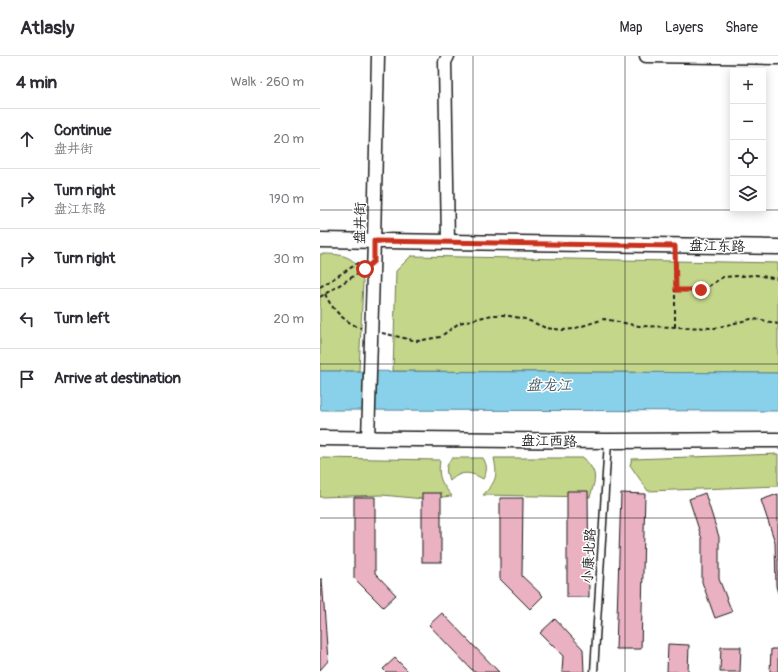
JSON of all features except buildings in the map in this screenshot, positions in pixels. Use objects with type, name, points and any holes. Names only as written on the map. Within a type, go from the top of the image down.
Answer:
[{"type":"street","name":"盘井街","points":[[368,439],[378,56]]},
{"type":"street","points":[[448,56],[445,62],[448,242]]},
{"type":"street","points":[[646,56],[778,58]]},
{"type":"street","name":"盘江东路","points":[[320,240],[778,247]]},
{"type":"street","name":"盘江西路","points":[[320,438],[608,441],[778,440]]},
{"type":"lane","name":"小康北路","points":[[594,672],[608,441]]},
{"type":"path","points":[[675,246],[675,327]]},
{"type":"path","points":[[320,287],[360,262],[365,269],[320,297]]},
{"type":"path","points":[[676,290],[701,290],[723,277],[756,275],[778,278]]},
{"type":"path","points":[[325,294],[330,304],[346,321],[371,331],[417,341],[440,337],[459,323],[492,315],[504,315],[525,319],[546,328],[562,330],[573,329],[604,319],[639,326],[715,328],[751,319],[778,324]]},
{"type":"green space","points":[[320,254],[336,255],[348,258],[353,261],[361,273],[363,282],[359,371],[320,371]]},
{"type":"green space","points":[[411,256],[778,263],[778,373],[393,371],[396,271]]},
{"type":"green space","points":[[778,454],[778,486],[648,491],[630,465],[632,459]]},
{"type":"green space","points":[[320,458],[440,460],[439,471],[441,479],[452,496],[424,499],[382,495],[320,497]]},
{"type":"green space","points":[[452,458],[483,458],[486,464],[486,469],[483,479],[466,473],[454,477],[450,481],[446,469]]},
{"type":"green space","points":[[494,458],[584,458],[594,472],[594,485],[590,497],[483,495],[495,479],[496,470]]},
{"type":"water","name":"盘龙江","points":[[320,371],[778,373],[778,411],[320,410]]},
{"type":"route","points":[[365,269],[374,261],[374,241],[675,246],[676,290],[701,290]]}]
